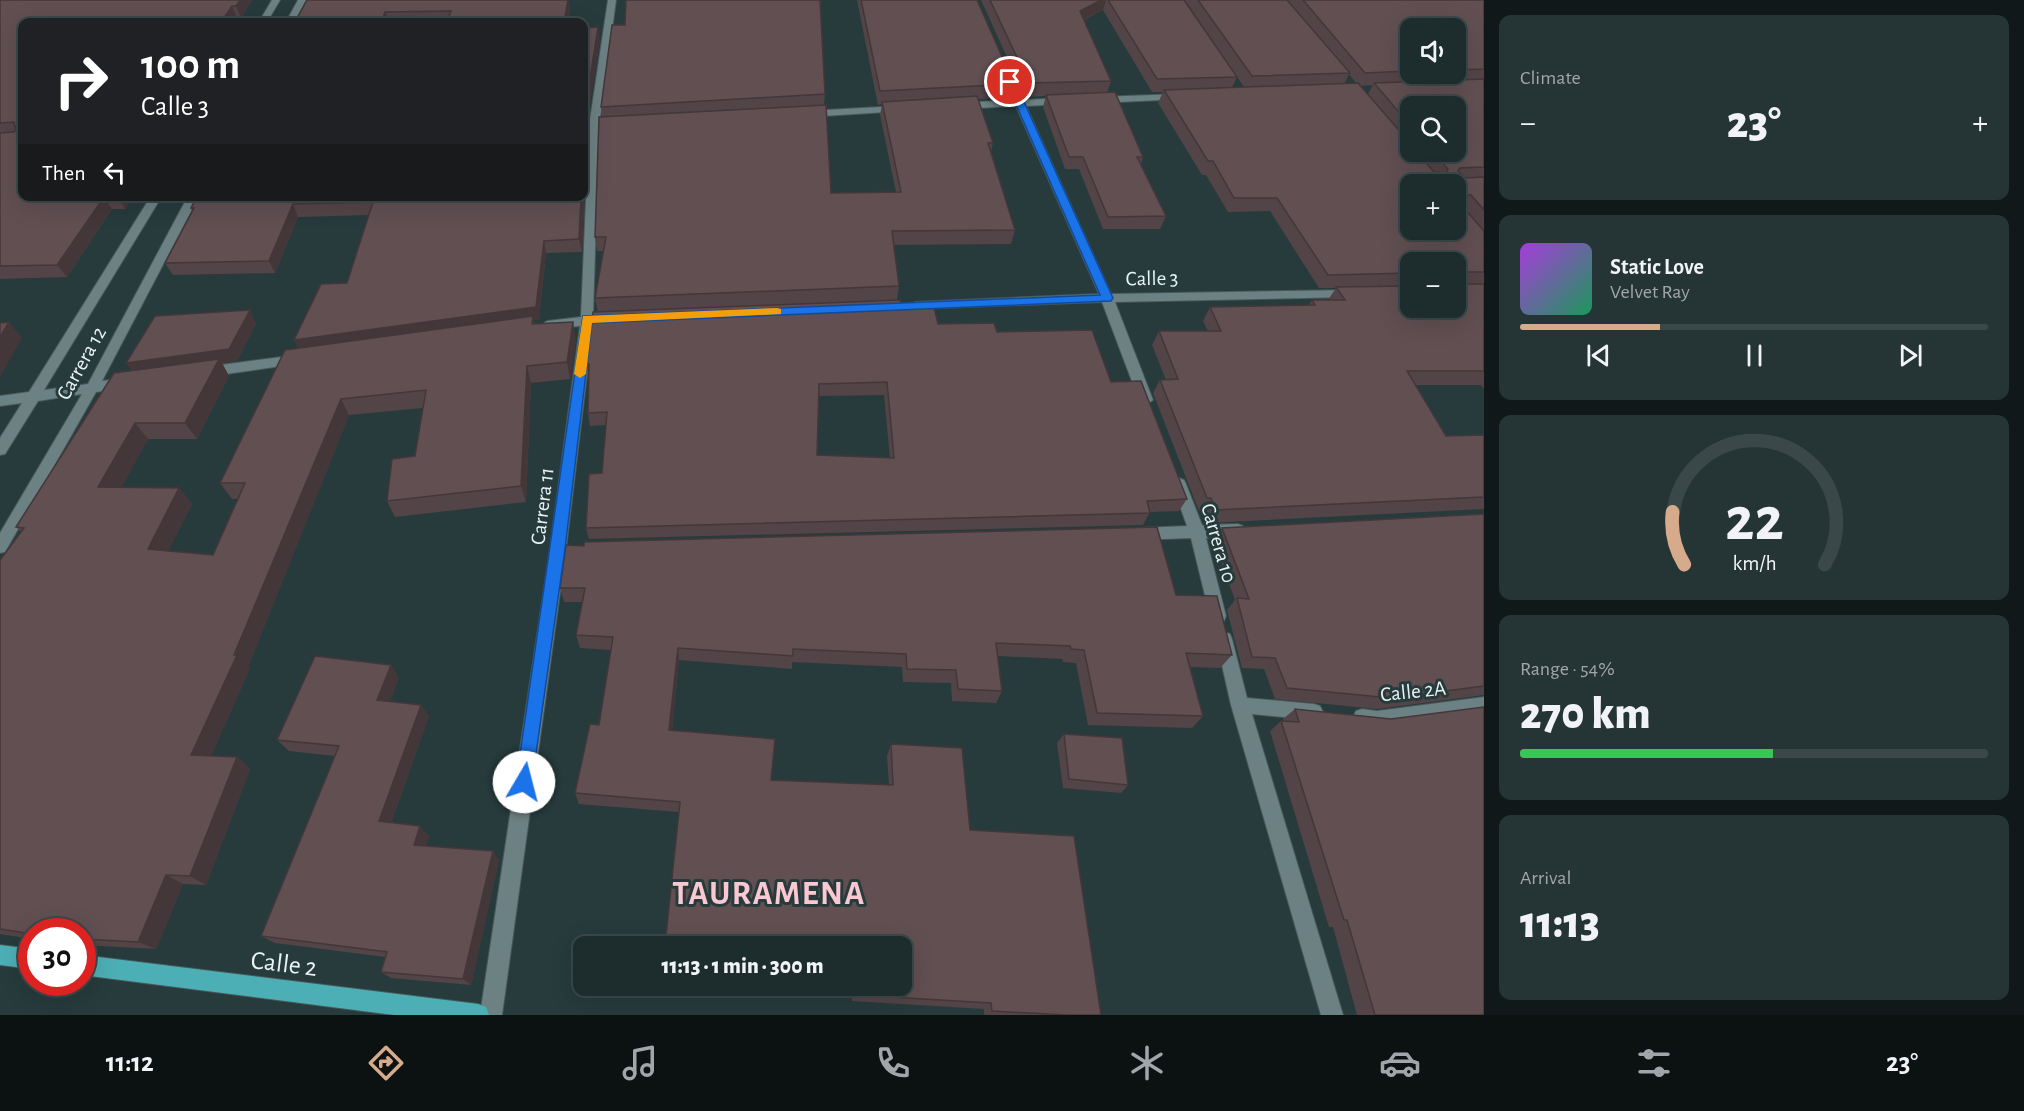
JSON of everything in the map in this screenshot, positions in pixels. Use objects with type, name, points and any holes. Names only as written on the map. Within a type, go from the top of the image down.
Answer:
[{"type":"main road","points":[[0,955],[18,957]]},
{"type":"main road","name":"Calle 2","points":[[96,967],[478,1015]]},
{"type":"street","points":[[265,18],[276,0]]},
{"type":"street","points":[[292,18],[302,0]]},
{"type":"street","name":"Carrera 11","points":[[490,1015],[564,549],[587,319],[595,126],[612,0]]},
{"type":"street","points":[[997,51],[1107,298],[1150,410]]},
{"type":"street","points":[[1088,100],[1191,97]]},
{"type":"street","points":[[948,106],[1077,100]]},
{"type":"street","points":[[795,115],[913,108]]},
{"type":"street","name":"Carrera 12","points":[[0,450],[154,201]]},
{"type":"street","name":"Carrera 12","points":[[0,547],[92,388],[191,201]]},
{"type":"street","name":"Calle 3","points":[[906,306],[1107,298],[1363,294]]},
{"type":"street","points":[[528,327],[587,319],[623,318]]},
{"type":"street","points":[[186,375],[316,357]]},
{"type":"street","points":[[0,401],[139,381]]},
{"type":"street","name":"Carrera 10","points":[[1172,465],[1197,532],[1240,705],[1332,1015]]},
{"type":"street","points":[[1126,534],[1257,529]]},
{"type":"street","name":"Calle 2A","points":[[1240,705],[1377,719],[1484,705]]},
{"type":"building","points":[[0,0],[240,0],[236,6],[232,6],[224,18],[18,18],[18,201],[101,201],[57,265],[0,266],[0,133],[16,130],[14,122],[0,123]]},
{"type":"building","points":[[307,0],[568,0],[565,18],[448,18],[451,11],[385,12],[383,18],[297,18]]},
{"type":"building","points":[[626,0],[820,0],[825,94],[601,107],[612,25],[625,25]]},
{"type":"building","points":[[861,0],[977,0],[1014,84],[880,91]]},
{"type":"building","points":[[990,0],[1101,0],[1080,11],[1111,81],[1029,83]]},
{"type":"building","points":[[1108,0],[1184,0],[1237,77],[1157,79]]},
{"type":"building","points":[[1198,0],[1287,0],[1350,73],[1252,76]]},
{"type":"building","points":[[1303,0],[1484,0],[1484,69],[1466,70],[1466,18],[1400,18],[1400,71],[1365,73]]},
{"type":"building","points":[[598,27],[588,91],[588,28]]},
{"type":"building","points":[[1484,79],[1484,167],[1460,168],[1458,171],[1461,174],[1400,174],[1400,240],[1466,240],[1466,210],[1484,231],[1484,272],[1466,272],[1466,252],[1400,252],[1400,273],[1328,275],[1277,198],[1234,198],[1213,161],[1208,161],[1164,90],[1358,83],[1400,131],[1400,162],[1426,162],[1434,172],[1446,173],[1448,169],[1442,162],[1466,162],[1466,96],[1400,96],[1400,113],[1374,83],[1466,84],[1466,80]]},
{"type":"building","points":[[1115,92],[1143,157],[1137,157],[1166,216],[1108,217],[1083,157],[1069,157],[1046,95]]},
{"type":"building","points":[[977,96],[993,143],[988,143],[1015,230],[892,231],[899,286],[595,298],[606,237],[595,237],[599,117],[826,105],[831,193],[901,192],[882,102]]},
{"type":"building","points":[[1484,177],[1484,210],[1471,195],[1466,194],[1466,178]]},
{"type":"building","points":[[194,201],[581,201],[579,239],[544,241],[536,307],[294,340],[321,284],[347,283],[373,202],[293,204],[269,261],[165,263],[194,208],[191,208]]},
{"type":"building","points":[[1466,284],[1484,284],[1484,371],[1407,371],[1446,436],[1484,435],[1484,497],[1215,510],[1211,498],[1207,498],[1160,380],[1178,379],[1159,331],[1221,331],[1210,307],[1315,305],[1312,300],[1345,300],[1336,287],[1400,286],[1400,318],[1466,318]]},
{"type":"building","points":[[900,300],[901,304],[933,303],[938,324],[994,323],[997,332],[1092,330],[1111,382],[1141,381],[1187,499],[1147,501],[1150,513],[586,528],[589,474],[602,473],[607,412],[588,413],[589,364],[586,364],[593,312]],"holes":[[[887,382],[894,458],[817,455],[819,384]]]},
{"type":"building","points":[[250,310],[229,349],[126,363],[155,316]]},
{"type":"building","points":[[533,316],[532,324],[573,322],[567,362],[527,366],[521,486],[387,501],[392,459],[415,456],[426,390],[341,399],[234,655],[237,655],[191,755],[237,757],[190,876],[166,875],[138,942],[96,940],[96,918],[18,918],[18,932],[0,929],[0,560],[24,528],[16,527],[114,373],[219,359],[185,423],[135,423],[98,487],[179,488],[148,549],[213,555],[245,483],[220,483],[285,350]]},
{"type":"building","points":[[9,322],[0,337],[0,323]]},
{"type":"building","points":[[1484,514],[1484,686],[1391,698],[1287,688],[1275,658],[1252,657],[1237,598],[1249,599],[1222,528]]},
{"type":"building","points":[[1157,527],[1176,595],[1217,596],[1232,655],[1186,653],[1203,716],[1097,713],[1084,650],[1071,649],[1070,646],[996,643],[1002,691],[958,689],[956,670],[907,669],[906,654],[793,649],[793,656],[678,648],[669,730],[775,739],[771,780],[893,785],[891,744],[962,748],[970,830],[1074,836],[1101,1015],[992,1011],[991,1003],[873,996],[912,996],[912,936],[666,936],[680,802],[575,793],[590,724],[599,725],[613,637],[576,635],[585,588],[560,588],[566,545],[584,546],[584,542]]},
{"type":"building","points":[[315,656],[391,665],[377,700],[421,705],[379,821],[420,826],[414,845],[493,851],[463,979],[381,972],[387,952],[261,936],[339,746],[277,740]]},
{"type":"building","points":[[1484,707],[1484,1015],[1375,1015],[1347,920],[1344,920],[1281,721],[1299,722],[1295,709],[1391,719]]},
{"type":"building","points":[[1064,734],[1122,738],[1128,785],[1069,779]]},
{"type":"slow traffic","points":[[580,374],[587,319],[777,312]]},
{"type":"district","name":"TAURAMENA","points":[[769,892]]},
{"type":"route","points":[[524,782],[558,549],[587,319],[1107,298],[1010,82]]}]
